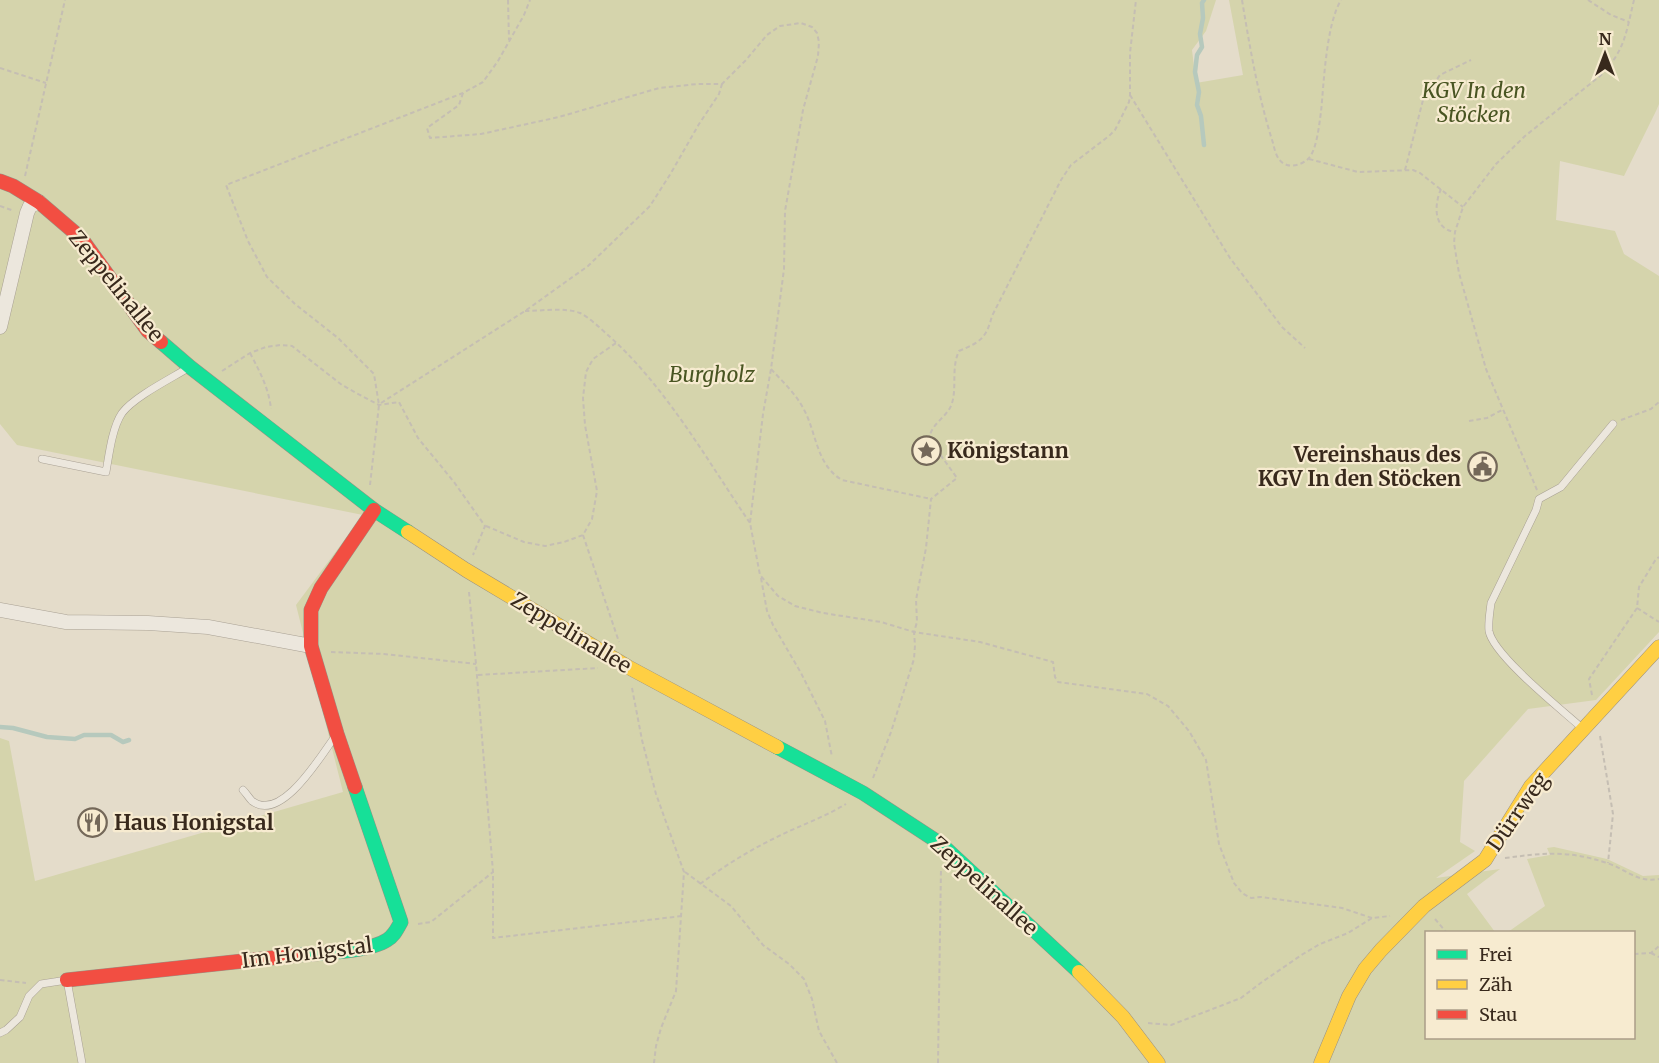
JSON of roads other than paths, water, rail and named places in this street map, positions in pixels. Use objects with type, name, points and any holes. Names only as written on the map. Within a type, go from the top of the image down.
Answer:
[{"type":"street","name":"Zeppelinallee","points":[[0,181],[39,202],[81,238],[148,331],[190,367],[374,510],[466,570],[628,667],[862,793],[941,844],[1084,977],[1123,1017],[1158,1063]]},
{"type":"street","points":[[0,327],[27,213],[30,206],[39,202]]},
{"type":"street","points":[[337,734],[311,646],[311,610],[321,588],[374,510]]},
{"type":"street","points":[[0,610],[66,622],[148,623],[208,627],[311,646]]},
{"type":"street","name":"Dürrweg","points":[[1321,1063],[1349,996],[1365,969],[1406,924],[1445,888],[1485,860],[1531,786],[1597,717],[1659,647]]},
{"type":"street","name":"Im Honigstal","points":[[67,980],[355,949],[383,943],[392,938],[401,922],[337,734]]},
{"type":"lane","points":[[42,459],[106,472],[111,441],[122,414],[135,400],[190,367]]},
{"type":"lane","points":[[1584,729],[1508,660],[1497,647],[1489,632],[1491,603],[1536,510],[1539,499],[1561,487],[1613,424]]},
{"type":"lane","points":[[243,790],[252,802],[266,806],[286,798],[337,734]]},
{"type":"lane","points":[[67,980],[82,1063]]},
{"type":"lane","name":"Im Honigstal","points":[[0,1033],[20,1017],[29,996],[41,984],[67,980]]},
{"type":"waterway","points":[[1204,0],[1200,34],[1202,47],[1197,55],[1195,72],[1199,92],[1197,105],[1201,116],[1204,145]]},
{"type":"waterway","points":[[0,727],[47,737],[75,739],[84,735],[111,735],[123,742],[129,740]]},
{"type":"place","name":"Königstann","points":[[926,451]]},
{"type":"place","name":"Vereinshaus des KGV In den Stöcken","points":[[1482,467]]},
{"type":"place","name":"Haus Honigstal","points":[[93,823]]},
{"type":"park label","name":"KGV In den Stöcken","points":[[1474,103]]},
{"type":"park label","name":"Burgholz","points":[[712,375]]}]
